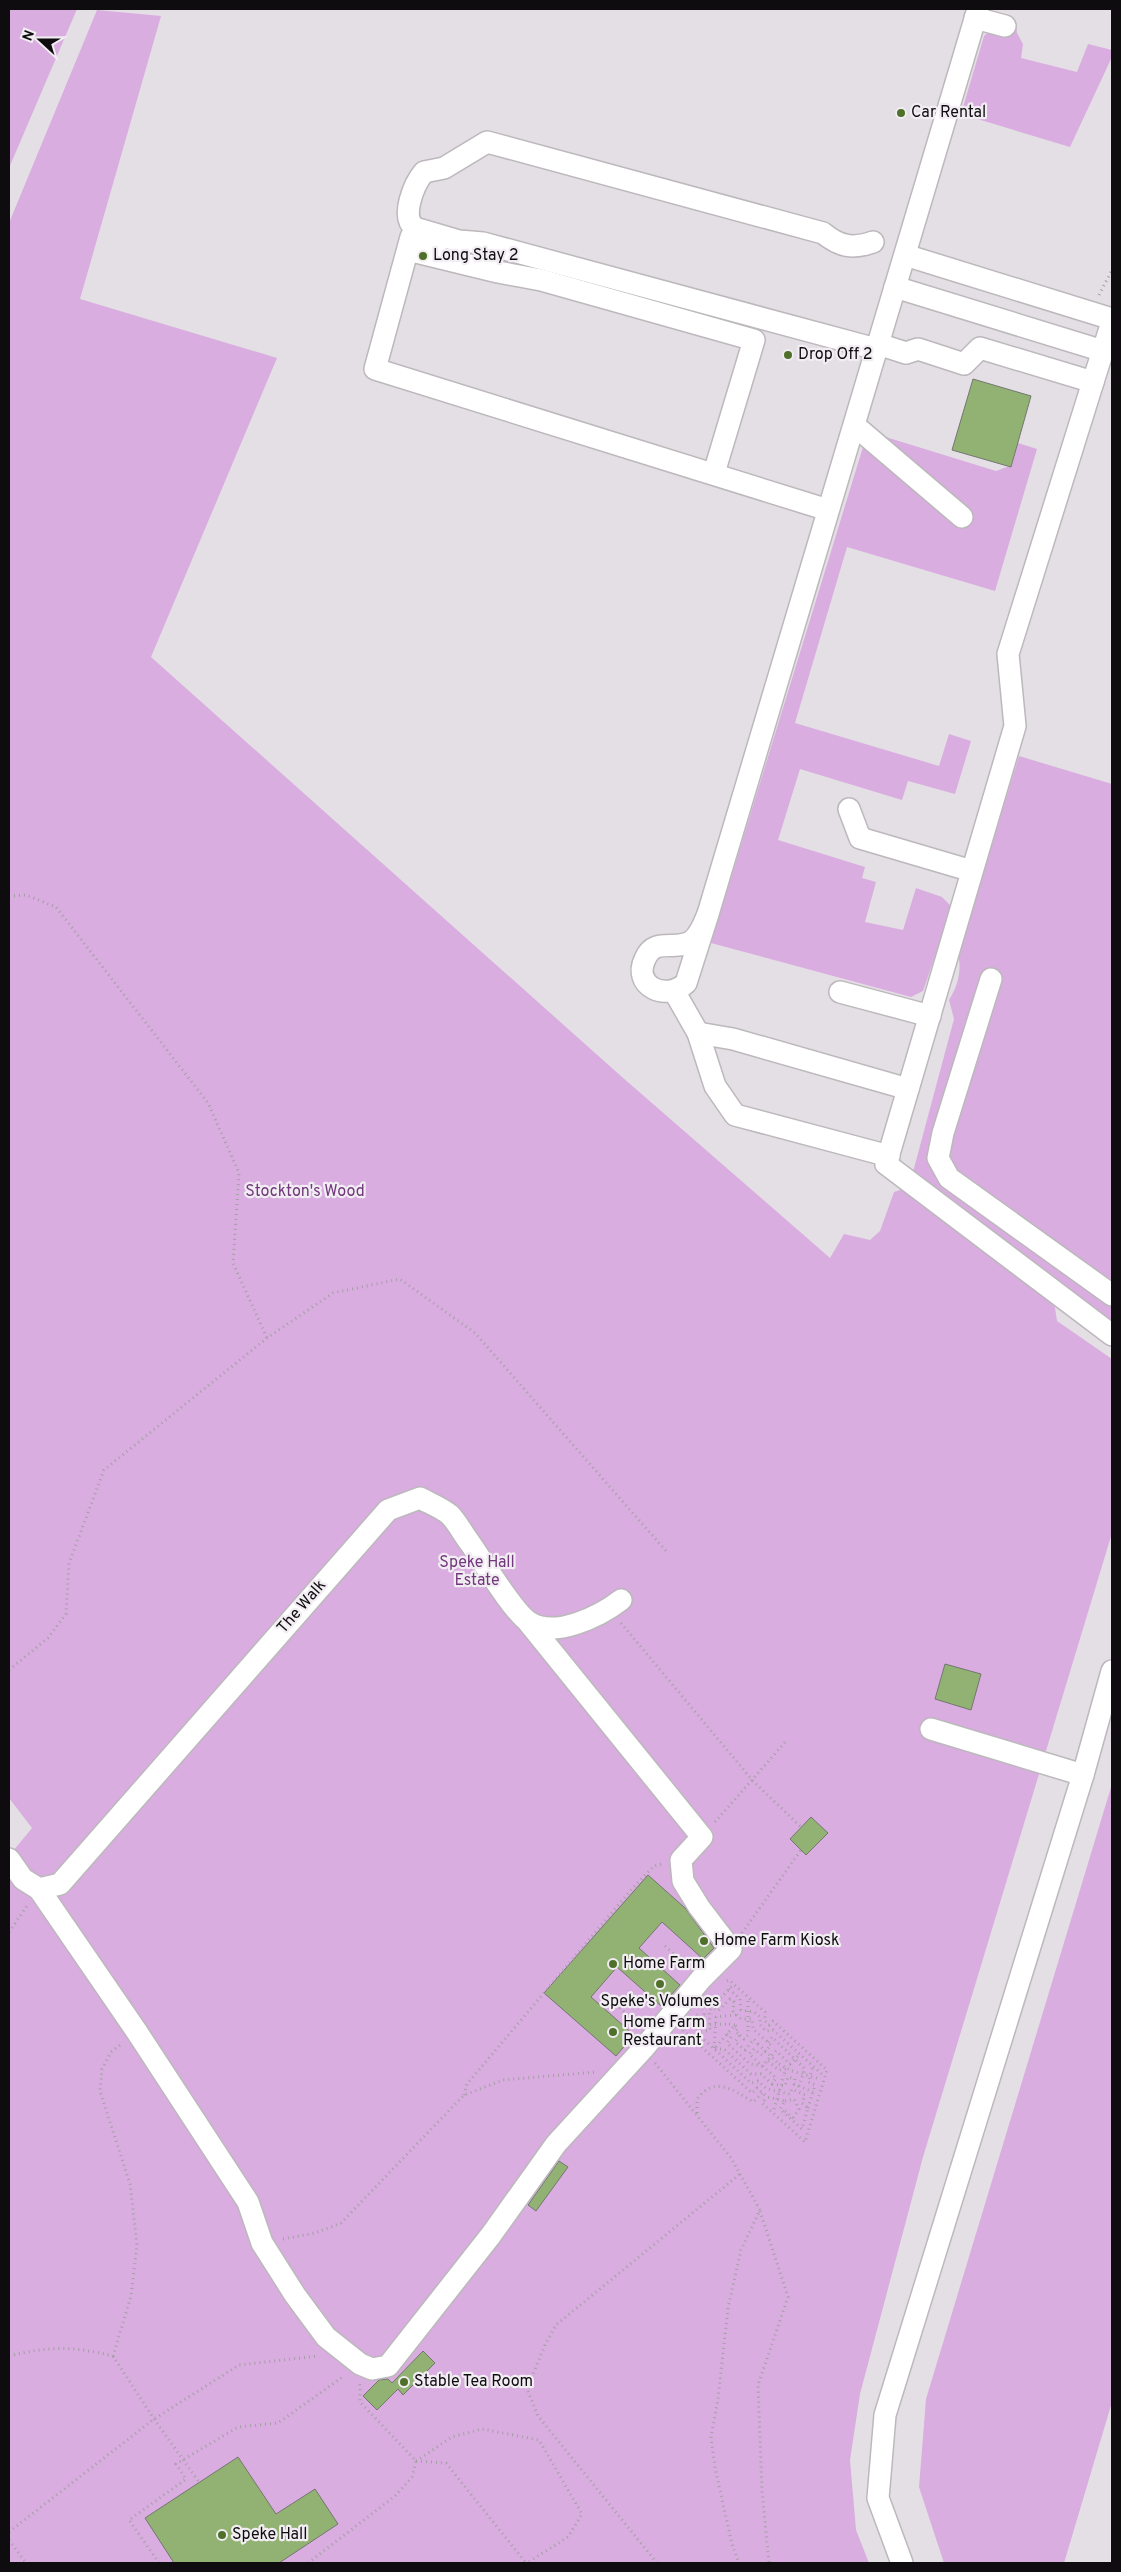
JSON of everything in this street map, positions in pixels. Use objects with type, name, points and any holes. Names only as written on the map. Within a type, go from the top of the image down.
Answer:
[{"type":"street","points":[[708,914],[700,932],[691,942],[681,945],[662,944],[648,953],[642,969],[648,984],[660,992],[674,991],[696,973],[708,914],[905,253],[941,156],[976,14],[1005,26]]},
{"type":"street","points":[[1093,382],[980,348],[964,364],[918,349],[906,353],[877,347],[483,243],[461,231],[408,215],[417,184],[424,172],[444,168],[488,142],[823,233],[835,229],[1112,320],[1103,351],[1008,654],[1015,726],[886,1164],[1112,1335]]},
{"type":"street","points":[[517,252],[479,254],[412,238],[375,369],[828,510]]},
{"type":"street","points":[[408,250],[489,270],[541,280],[754,340],[714,473]]},
{"type":"street","points":[[895,287],[1103,351]]},
{"type":"street","points":[[854,425],[962,517]]},
{"type":"street","points":[[849,809],[860,838],[972,871]]},
{"type":"street","points":[[992,979],[938,1158],[949,1178],[1112,1295]]},
{"type":"street","points":[[674,991],[698,1033],[715,1086],[735,1115],[888,1156]]},
{"type":"street","points":[[840,992],[930,1016]]},
{"type":"street","points":[[698,1033],[733,1039],[908,1089]]},
{"type":"street","name":"The Walk","points":[[39,1889],[60,1884],[388,1510],[420,1498],[450,1515],[528,1622]]},
{"type":"street","points":[[528,1622],[541,1628],[560,1627],[615,1604]]},
{"type":"street","points":[[9,1859],[23,1879],[39,1889],[138,2032],[248,2202],[262,2243],[295,2296],[326,2337],[360,2364],[372,2368],[388,2366],[491,2235],[556,2144],[648,2043],[701,1979],[731,1949],[699,1907],[683,1881],[681,1860],[702,1837],[528,1622]]},
{"type":"street","points":[[902,2563],[878,2498],[885,2415],[1082,1776],[1112,1671]]},
{"type":"street","points":[[931,1729],[1082,1776]]},
{"type":"path","points":[[9,896],[26,895],[56,907],[208,1103],[239,1173],[233,1263],[267,1338]]},
{"type":"path","points":[[9,1670],[48,1638],[66,1614],[70,1563],[104,1470],[267,1338],[332,1293],[400,1278],[475,1333],[666,1551]]},
{"type":"path","points":[[615,1604],[753,1781],[801,1827]]},
{"type":"path","points":[[727,1810],[787,1740]]},
{"type":"path","points":[[731,1949],[801,1850]]},
{"type":"path","points":[[464,2095],[467,2084],[631,1890],[654,1866],[681,1860]]},
{"type":"path","points":[[9,1932],[39,1889]]},
{"type":"path","points":[[665,1946],[701,1979]]},
{"type":"path","points":[[724,1985],[729,1980],[734,1984],[765,2012],[765,2021],[769,2025],[773,2021],[827,2070],[805,2142],[774,2111],[762,2103],[767,2097]]},
{"type":"path","points":[[734,1984],[709,2011],[710,2030],[697,2033],[751,2083],[758,2081],[767,2089],[790,2094],[792,2090],[805,2094],[802,2103],[808,2108]]},
{"type":"path","points":[[728,1989],[740,1999],[741,2010],[754,2012],[760,2017],[760,2025],[766,2032],[774,2030],[813,2066],[823,2079]]},
{"type":"path","points":[[748,1996],[748,2035],[744,2039],[735,2031],[738,2028],[728,2024],[700,2025],[695,2028],[686,2026],[682,2029],[752,2093],[757,2088],[767,2097],[785,2101],[794,2099],[799,2110],[792,2119]]},
{"type":"path","points":[[713,2006],[718,2011],[730,1999],[734,2002],[733,2011],[740,2019],[752,2019],[753,2029],[771,2045],[762,2055],[754,2049],[750,2054],[776,2078],[772,2084]]},
{"type":"path","points":[[612,2001],[648,2043],[740,2174],[760,2210],[788,2297],[758,2385],[762,2491],[770,2563]]},
{"type":"path","points":[[695,2028],[695,2022],[692,2019],[696,2015],[701,2018],[704,2014],[701,2009],[707,2003]]},
{"type":"path","points":[[714,2049],[716,2017],[737,2015]]},
{"type":"path","points":[[714,2049],[734,2025]]},
{"type":"path","points":[[113,2356],[131,2296],[137,2245],[130,2184],[100,2090],[102,2069],[111,2052],[138,2032]]},
{"type":"path","points":[[727,2034],[731,2038],[727,2043],[750,2064],[762,2066],[776,2050],[790,2064],[800,2054]]},
{"type":"path","points":[[740,2035],[735,2042],[745,2050],[754,2039],[786,2069],[823,2079]]},
{"type":"path","points":[[768,2042],[772,2037],[805,2069],[799,2086]]},
{"type":"path","points":[[714,2049],[724,2049],[751,2074],[761,2074],[772,2084],[785,2086],[788,2076],[795,2079],[794,2084],[813,2092]]},
{"type":"path","points":[[768,2061],[779,2070],[786,2069]]},
{"type":"path","points":[[785,2101],[780,2109],[802,2129],[815,2085],[808,2082],[813,2066]]},
{"type":"path","points":[[262,2243],[314,2234],[341,2223],[464,2095],[502,2080],[624,2069]]},
{"type":"path","points":[[774,2111],[786,2069]]},
{"type":"path","points":[[698,2114],[697,2099],[704,2090],[714,2085],[727,2088],[753,2102],[762,2093]]},
{"type":"path","points":[[785,2110],[792,2119]]},
{"type":"path","points":[[657,2563],[538,2416],[527,2389],[545,2344],[556,2325],[740,2174]]},
{"type":"path","points":[[740,2563],[732,2544],[717,2478],[711,2437],[718,2400],[728,2308],[741,2250],[760,2210]]},
{"type":"path","points":[[9,2356],[40,2348],[85,2349],[113,2356],[154,2419],[199,2482]]},
{"type":"path","points":[[9,2532],[154,2419],[239,2364],[308,2357],[326,2358]]},
{"type":"path","points":[[308,2563],[396,2496],[412,2477],[416,2462],[452,2437],[482,2429],[539,2440],[582,2514],[568,2537],[527,2563],[446,2463],[416,2462],[360,2402],[360,2364]]},
{"type":"path","points":[[159,2563],[129,2520],[186,2479],[176,2464],[238,2427],[278,2423],[360,2364]]},
{"type":"path","points":[[9,2540],[26,2563]]},
{"type":"green space","points":[[9,9],[77,9],[9,168]]},
{"type":"green space","name":"Speke Hall Estate","points":[[97,10],[161,16],[80,299],[277,358],[151,657],[622,1077],[830,1258],[844,1234],[870,1240],[880,1231],[894,1192],[903,1189],[1054,1301],[1057,1321],[1112,1359],[1112,1533],[923,2157],[860,2394],[850,2460],[856,2530],[869,2563],[9,2563],[9,1856],[32,1828],[9,1798],[9,223]]},
{"type":"green space","points":[[1003,19],[1016,24],[1017,33],[1023,44],[1021,58],[1077,72],[1088,44],[1112,50],[1111,59],[1070,147],[961,114],[984,36]]},
{"type":"green space","points":[[876,434],[996,471],[1012,465],[1018,443],[1037,449],[995,591],[847,547],[795,723],[939,766],[949,734],[971,741],[955,794],[908,781],[902,800],[800,769],[778,840],[865,867],[862,878],[876,882],[865,922],[903,930],[916,888],[942,897],[952,907],[923,991],[911,997],[711,943],[863,447]]},
{"type":"green space","points":[[1019,756],[1112,784],[1112,1323],[913,1172],[954,1019],[949,1000],[958,978],[960,966],[958,954]]},
{"type":"green space","points":[[1112,1784],[1112,2402],[1064,2563],[944,2563],[919,2487],[926,2399]]},
{"type":"building","points":[[973,379],[1031,396],[1011,467],[952,450]]},
{"type":"building","points":[[945,1664],[981,1674],[971,1710],[935,1699]]},
{"type":"building","points":[[811,1817],[828,1833],[806,1855],[790,1839]]},
{"type":"building","name":"Home Farm","points":[[648,1875],[685,1908],[714,1948],[703,1959],[662,1922],[639,1948],[680,1985],[661,2006],[617,1967],[591,1997],[634,2035],[616,2056],[544,1993]]},
{"type":"building","points":[[559,2161],[568,2167],[536,2211],[528,2205]]},
{"type":"building","points":[[423,2351],[435,2363],[403,2395],[398,2389],[377,2410],[363,2396],[379,2380],[388,2379],[392,2383]]},
{"type":"building","points":[[238,2457],[276,2514],[315,2489],[338,2524],[279,2563],[174,2563],[145,2518]]},
{"type":"place","name":"Car Rental","points":[[901,113]]},
{"type":"place","name":"Long Stay 2","points":[[423,256]]},
{"type":"place","name":"Drop Off 2","points":[[788,355]]},
{"type":"place","name":"Home Farm Kiosk","points":[[704,1941]]},
{"type":"place","name":"Home Farm","points":[[613,1964]]},
{"type":"place","name":"Speke's Volumes","points":[[660,1984]]},
{"type":"place","name":"Home Farm Restaurant","points":[[613,2032]]},
{"type":"place","name":"Stable Tea Room","points":[[404,2382]]},
{"type":"place","name":"Speke Hall","points":[[222,2535]]},
{"type":"park label","name":"Stockton's Wood","points":[[305,1192]]}]
